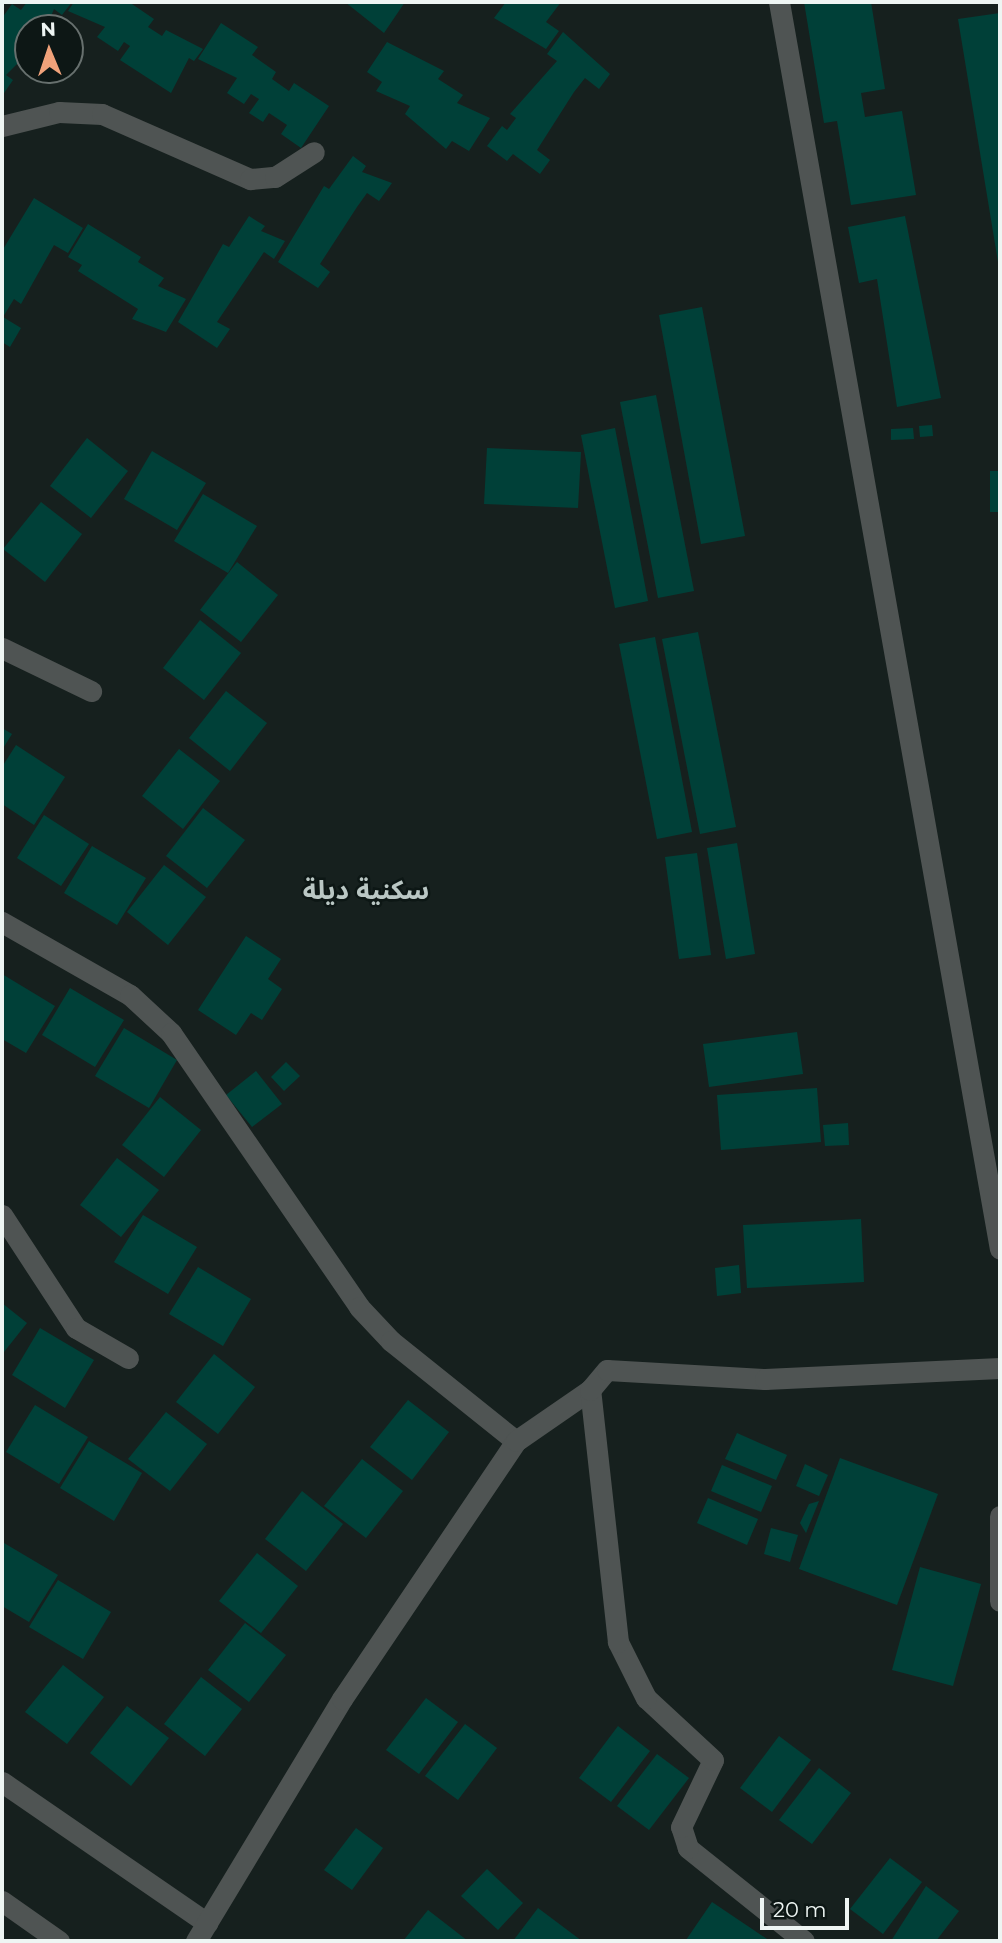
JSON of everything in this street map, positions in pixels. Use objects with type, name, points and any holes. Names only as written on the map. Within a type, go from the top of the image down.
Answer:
[{"type":"street","points":[[779,2],[1000,1249]]},
{"type":"street","points":[[2,126],[59,112],[102,114],[250,179],[275,177],[314,152]]},
{"type":"street","points":[[2,648],[91,691]]},
{"type":"street","points":[[2,922],[131,995],[171,1032],[359,1307],[391,1341],[516,1441]]},
{"type":"street","points":[[2,1215],[76,1328],[128,1358]]},
{"type":"street","points":[[2,1782],[201,1932],[342,1699],[516,1441],[590,1390],[607,1370],[765,1379],[1000,1368]]},
{"type":"street","points":[[590,1390],[618,1642],[646,1698],[713,1760],[681,1827],[688,1848],[804,1941]]},
{"type":"street","points":[[1000,1516],[1000,1601]]},
{"type":"street","points":[[2,1901],[59,1941]]},
{"type":"building","points":[[27,2],[72,2],[63,14],[54,9],[52,14],[14,14],[14,67],[6,75],[13,80],[2,96],[2,18],[12,4],[21,10]]},
{"type":"building","points":[[74,2],[129,2],[154,19],[148,27],[162,36],[166,30],[203,49],[194,61],[189,58],[171,93],[120,60],[130,46],[124,42],[118,51],[97,37],[105,27],[84,18],[84,14],[68,11]]},
{"type":"building","points":[[345,2],[405,2],[384,33]]},
{"type":"building","points":[[506,2],[561,2],[546,22],[559,31],[546,49],[494,18]]},
{"type":"building","points":[[804,2],[871,2],[885,89],[861,93],[865,117],[902,111],[916,195],[851,205],[837,121],[824,123]]},
{"type":"building","points":[[1000,13],[1000,268],[999,268],[958,19]]},
{"type":"building","points":[[221,23],[258,47],[252,55],[276,72],[272,79],[289,91],[294,83],[329,106],[301,148],[281,134],[287,125],[269,113],[263,122],[249,113],[259,99],[251,94],[244,104],[227,93],[237,78],[198,59]]},
{"type":"building","points":[[563,32],[610,74],[599,89],[585,78],[574,92],[537,150],[550,160],[540,174],[513,154],[507,161],[487,146],[502,126],[507,130],[516,118],[510,114],[557,61],[547,54]]},
{"type":"building","points":[[387,42],[444,71],[438,79],[463,95],[457,103],[490,118],[469,151],[452,141],[446,149],[405,114],[410,106],[376,91],[382,82],[367,72]]},
{"type":"building","points":[[353,156],[366,166],[362,172],[392,183],[379,201],[367,193],[357,207],[320,264],[330,272],[318,288],[278,262],[324,186],[329,189]]},
{"type":"building","points":[[34,198],[83,228],[68,253],[54,245],[21,304],[14,299],[3,317],[21,328],[10,347],[2,342],[2,251]]},
{"type":"building","points":[[249,216],[265,226],[261,231],[285,241],[274,259],[264,252],[217,322],[230,329],[217,348],[178,322],[223,244],[229,247]]},
{"type":"building","points":[[905,216],[941,398],[897,407],[877,279],[859,283],[848,227]]},
{"type":"building","points":[[88,224],[141,257],[138,262],[164,278],[158,286],[186,299],[166,332],[132,319],[138,309],[78,271],[82,265],[68,257]]},
{"type":"building","points":[[702,307],[745,536],[701,544],[659,315]]},
{"type":"building","points":[[656,395],[694,591],[658,598],[620,402]]},
{"type":"building","points":[[932,425],[933,436],[920,437],[919,426]]},
{"type":"building","points":[[615,428],[648,601],[615,608],[581,435]]},
{"type":"building","points":[[913,428],[914,439],[891,440],[891,429]]},
{"type":"building","points":[[87,438],[128,471],[91,518],[50,486]]},
{"type":"building","points":[[487,448],[581,452],[578,508],[484,504]]},
{"type":"building","points":[[152,451],[206,483],[177,530],[124,499]]},
{"type":"building","points":[[990,471],[1000,471],[1000,512],[990,512]]},
{"type":"building","points":[[203,494],[257,526],[228,573],[174,541]]},
{"type":"building","points":[[41,502],[82,534],[45,582],[3,549]]},
{"type":"building","points":[[237,562],[278,595],[241,642],[200,610]]},
{"type":"building","points":[[200,620],[241,653],[204,700],[163,668]]},
{"type":"building","points":[[698,632],[736,827],[700,834],[662,639]]},
{"type":"building","points":[[655,637],[692,832],[657,839],[619,644]]},
{"type":"building","points":[[226,691],[267,723],[230,771],[189,738]]},
{"type":"building","points":[[2,728],[12,734],[2,750]]},
{"type":"building","points":[[16,745],[65,777],[34,825],[2,804],[2,767]]},
{"type":"building","points":[[179,749],[220,781],[183,829],[142,796]]},
{"type":"building","points":[[203,808],[245,840],[207,888],[166,856]]},
{"type":"building","points":[[44,815],[89,844],[61,886],[17,858]]},
{"type":"building","points":[[737,843],[755,954],[726,959],[707,848]]},
{"type":"building","points":[[92,846],[146,878],[117,925],[64,893]]},
{"type":"building","points":[[697,853],[711,955],[679,959],[665,857]]},
{"type":"building","points":[[164,865],[206,897],[168,945],[127,912]]},
{"type":"building","points":[[246,936],[281,959],[268,979],[282,989],[262,1020],[251,1013],[236,1035],[198,1010]]},
{"type":"building","points":[[2,974],[55,1006],[26,1053],[2,1039]]},
{"type":"building","points":[[70,988],[124,1020],[95,1067],[42,1035]]},
{"type":"building","points":[[124,1028],[177,1060],[149,1108],[95,1076]]},
{"type":"building","points":[[797,1032],[803,1074],[709,1087],[703,1044]]},
{"type":"building","points":[[286,1062],[300,1076],[284,1091],[271,1077]]},
{"type":"building","points":[[256,1071],[282,1104],[252,1127],[226,1095]]},
{"type":"building","points":[[817,1088],[821,1142],[721,1150],[717,1095]]},
{"type":"building","points":[[160,1097],[201,1130],[164,1177],[122,1145]]},
{"type":"building","points":[[848,1123],[849,1145],[825,1146],[823,1125]]},
{"type":"building","points":[[117,1158],[159,1190],[121,1237],[80,1205]]},
{"type":"building","points":[[143,1215],[197,1247],[168,1294],[114,1262]]},
{"type":"building","points":[[861,1219],[864,1282],[747,1288],[743,1225]]},
{"type":"building","points":[[739,1265],[741,1293],[717,1296],[715,1268]]},
{"type":"building","points":[[198,1267],[251,1299],[223,1346],[169,1314]]},
{"type":"building","points":[[2,1303],[27,1323],[4,1352],[2,1350]]},
{"type":"building","points":[[40,1328],[94,1360],[65,1408],[12,1375]]},
{"type":"building","points":[[214,1354],[255,1387],[218,1434],[176,1402]]},
{"type":"building","points":[[408,1400],[449,1432],[412,1480],[370,1447]]},
{"type":"building","points":[[35,1405],[88,1437],[59,1484],[6,1452]]},
{"type":"building","points":[[166,1412],[207,1444],[170,1491],[128,1459]]},
{"type":"building","points":[[737,1433],[787,1455],[776,1480],[725,1459]]},
{"type":"building","points":[[89,1441],[142,1473],[114,1521],[60,1488]]},
{"type":"building","points":[[840,1458],[938,1494],[897,1605],[799,1569]]},
{"type":"building","points":[[362,1459],[403,1491],[366,1538],[324,1506]]},
{"type":"building","points":[[805,1464],[828,1475],[819,1496],[796,1486]]},
{"type":"building","points":[[722,1465],[772,1486],[761,1512],[711,1491]]},
{"type":"building","points":[[302,1491],[343,1524],[306,1571],[265,1539]]},
{"type":"building","points":[[708,1498],[758,1519],[747,1545],[697,1523]]},
{"type":"building","points":[[819,1501],[806,1533],[800,1523],[809,1504]]},
{"type":"building","points":[[771,1528],[798,1535],[790,1562],[764,1554]]},
{"type":"building","points":[[4,1543],[58,1575],[29,1622],[2,1606]]},
{"type":"building","points":[[257,1553],[298,1586],[261,1633],[219,1601]]},
{"type":"building","points":[[920,1567],[981,1584],[953,1686],[892,1670]]},
{"type":"building","points":[[58,1580],[111,1612],[83,1659],[29,1627]]},
{"type":"building","points":[[245,1623],[286,1655],[249,1702],[208,1670]]},
{"type":"building","points":[[63,1665],[104,1697],[67,1744],[25,1712]]},
{"type":"building","points":[[201,1677],[242,1709],[205,1756],[164,1724]]},
{"type":"building","points":[[426,1698],[458,1722],[419,1774],[386,1750]]},
{"type":"building","points":[[127,1706],[169,1738],[131,1786],[90,1753]]},
{"type":"building","points":[[465,1724],[497,1748],[458,1800],[425,1776]]},
{"type":"building","points":[[618,1726],[650,1751],[611,1802],[579,1778]]},
{"type":"building","points":[[779,1736],[811,1760],[772,1812],[740,1788]]},
{"type":"building","points":[[657,1754],[689,1778],[649,1830],[617,1806]]},
{"type":"building","points":[[819,1768],[851,1793],[812,1844],[779,1820]]},
{"type":"building","points":[[356,1828],[383,1848],[352,1890],[324,1870]]},
{"type":"building","points":[[890,1858],[922,1882],[883,1934],[850,1909]]},
{"type":"building","points":[[487,1869],[523,1903],[498,1930],[461,1896]]},
{"type":"building","points":[[926,1886],[959,1911],[936,1941],[891,1941]]},
{"type":"building","points":[[712,1902],[770,1941],[686,1940]]},
{"type":"building","points":[[538,1908],[582,1941],[513,1941]]},
{"type":"building","points":[[428,1910],[468,1941],[403,1941]]},
{"type":"district","name":"سكنية ديلة","points":[[366,891]]}]
